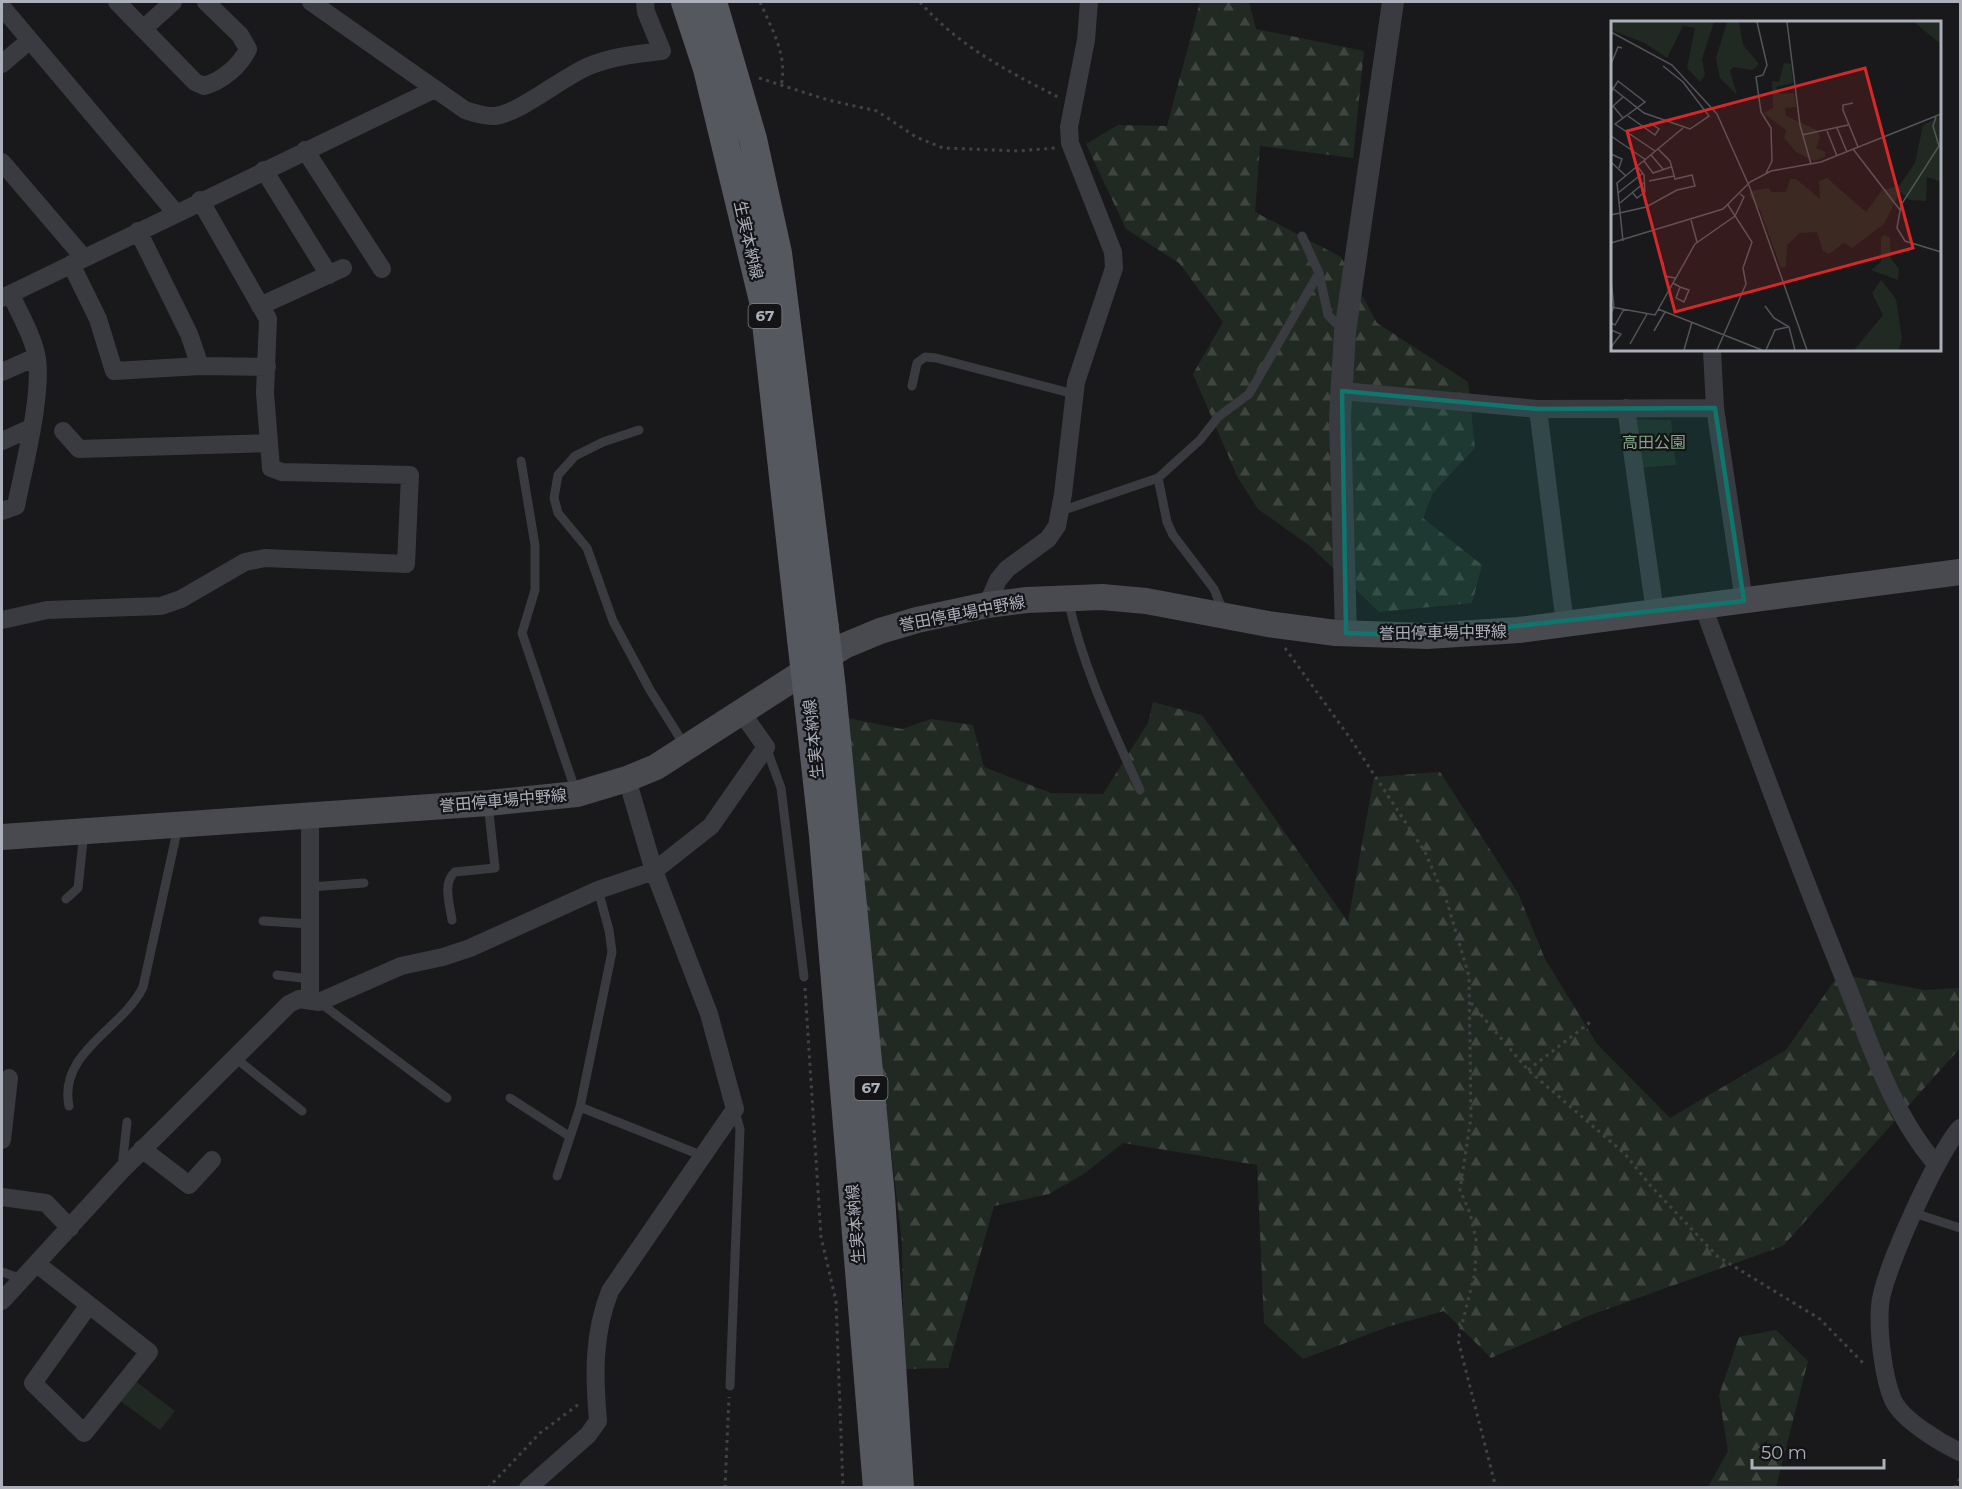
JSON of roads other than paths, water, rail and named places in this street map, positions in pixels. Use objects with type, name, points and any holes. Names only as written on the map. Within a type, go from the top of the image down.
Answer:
[{"type":"main road","name":"生実本納線","points":[[685,2],[707,69],[764,305],[813,633]]},
{"type":"main road","name":"生実本納線","points":[[713,2],[753,139],[778,253],[813,633],[881,1196],[900,1488]]},
{"type":"main road","name":"誉田停車場中野線","points":[[2,837],[488,803],[577,794],[627,779],[656,767],[844,646],[880,631],[917,620],[987,605],[1067,597],[1146,601],[1268,624],[1346,633],[1427,636],[1519,630],[1960,572]]},
{"type":"main road","name":"生実本納線","points":[[820,695],[823,836],[877,1488]]},
{"type":"street","points":[[117,2],[195,82],[204,86],[215,83],[243,60],[248,49],[240,35],[206,2]]},
{"type":"street","points":[[144,29],[173,2]]},
{"type":"street","points":[[311,2],[465,110],[493,116],[518,108],[567,76],[593,64],[629,54],[662,51],[646,12],[645,2]]},
{"type":"street","points":[[987,605],[998,580],[1007,569],[1048,539],[1057,526],[1076,382],[1114,268],[1113,252],[1071,146],[1069,127],[1086,40],[1089,2]]},
{"type":"street","points":[[1346,633],[1341,391],[1346,332],[1393,2]]},
{"type":"street","points":[[2,7],[175,212]]},
{"type":"street","points":[[2,64],[30,40]]},
{"type":"street","points":[[2,512],[16,506],[31,428],[36,357],[6,296],[175,212],[435,89]]},
{"type":"street","points":[[305,150],[382,269]]},
{"type":"street","points":[[2,162],[78,261],[114,371],[200,366],[267,367]]},
{"type":"street","points":[[261,306],[336,272],[264,170]]},
{"type":"street","points":[[2,620],[47,610],[161,606],[181,599],[245,562],[265,558],[406,564],[410,475],[282,472],[271,468],[265,393],[268,319],[200,200]]},
{"type":"street","points":[[138,231],[189,334],[200,366]]},
{"type":"street","points":[[1712,351],[1715,408],[1744,600]]},
{"type":"street","points":[[2,372],[36,357]]},
{"type":"street","points":[[1341,391],[1538,409],[1715,408]]},
{"type":"street","points":[[1626,408],[1655,612]]},
{"type":"street","points":[[1538,409],[1565,624]]},
{"type":"street","points":[[2,441],[31,428]]},
{"type":"street","points":[[63,431],[79,449],[269,443]]},
{"type":"street","points":[[1703,606],[1812,897],[1879,1063],[1902,1118],[1936,1164]]},
{"type":"street","points":[[2,1301],[142,1149],[289,1004],[299,999],[314,1001],[401,966],[443,957],[470,948],[597,890],[654,871],[711,826],[766,747],[742,713]]},
{"type":"street","points":[[528,1488],[588,1435],[598,1421],[595,1392],[596,1347],[601,1315],[610,1291],[735,1109],[709,1014],[654,871],[627,779]]},
{"type":"street","points":[[310,815],[310,978],[314,1001]]},
{"type":"street","points":[[2,1140],[9,1078]]},
{"type":"street","points":[[1960,1128],[1936,1164],[1914,1213],[1880,1305],[1884,1365],[1893,1402],[1940,1443],[1960,1452]]},
{"type":"street","points":[[142,1149],[189,1185],[212,1160]]},
{"type":"street","points":[[2,1197],[46,1203],[70,1228]]},
{"type":"street","points":[[37,1264],[149,1352],[84,1433],[33,1383],[89,1305]]},
{"type":"lane","points":[[1302,236],[1319,273],[1328,315],[1334,324],[1346,332]]},
{"type":"lane","points":[[1060,511],[1158,478],[1200,440],[1218,417],[1249,394],[1319,273]]},
{"type":"lane","points":[[912,387],[917,363],[925,357],[1074,394]]},
{"type":"lane","points":[[639,430],[603,442],[575,456],[558,475],[554,498],[558,513],[587,548],[613,621],[650,690],[686,748]]},
{"type":"lane","points":[[521,461],[535,545],[535,590],[522,633],[577,794]]},
{"type":"lane","points":[[1158,478],[1167,522],[1173,535],[1214,589],[1225,616]]},
{"type":"lane","points":[[1067,597],[1074,627],[1098,698],[1140,790]]},
{"type":"lane","points":[[766,747],[781,788],[804,977]]},
{"type":"lane","points":[[452,920],[447,884],[449,876],[455,872],[495,868],[488,803]]},
{"type":"lane","points":[[69,1106],[66,1085],[71,1073],[94,1039],[123,1016],[138,999],[144,987],[179,824]]},
{"type":"lane","points":[[66,899],[78,888],[84,831]]},
{"type":"lane","points":[[310,887],[364,884]]},
{"type":"lane","points":[[557,1176],[580,1107],[612,952],[609,930],[597,890]]},
{"type":"lane","points":[[263,921],[310,924]]},
{"type":"lane","points":[[277,975],[310,978]]},
{"type":"lane","points":[[314,1001],[447,1098]]},
{"type":"lane","points":[[234,1057],[302,1111]]},
{"type":"lane","points":[[510,1098],[569,1136]]},
{"type":"lane","points":[[580,1107],[702,1156]]},
{"type":"lane","points":[[730,1386],[740,1129],[735,1109]]},
{"type":"lane","points":[[122,1170],[127,1122]]},
{"type":"lane","points":[[1914,1213],[1960,1228]]},
{"type":"lane","points":[[2,1272],[23,1280]]},
{"type":"park label","name":"高田公園","points":[[1654,442]]}]
